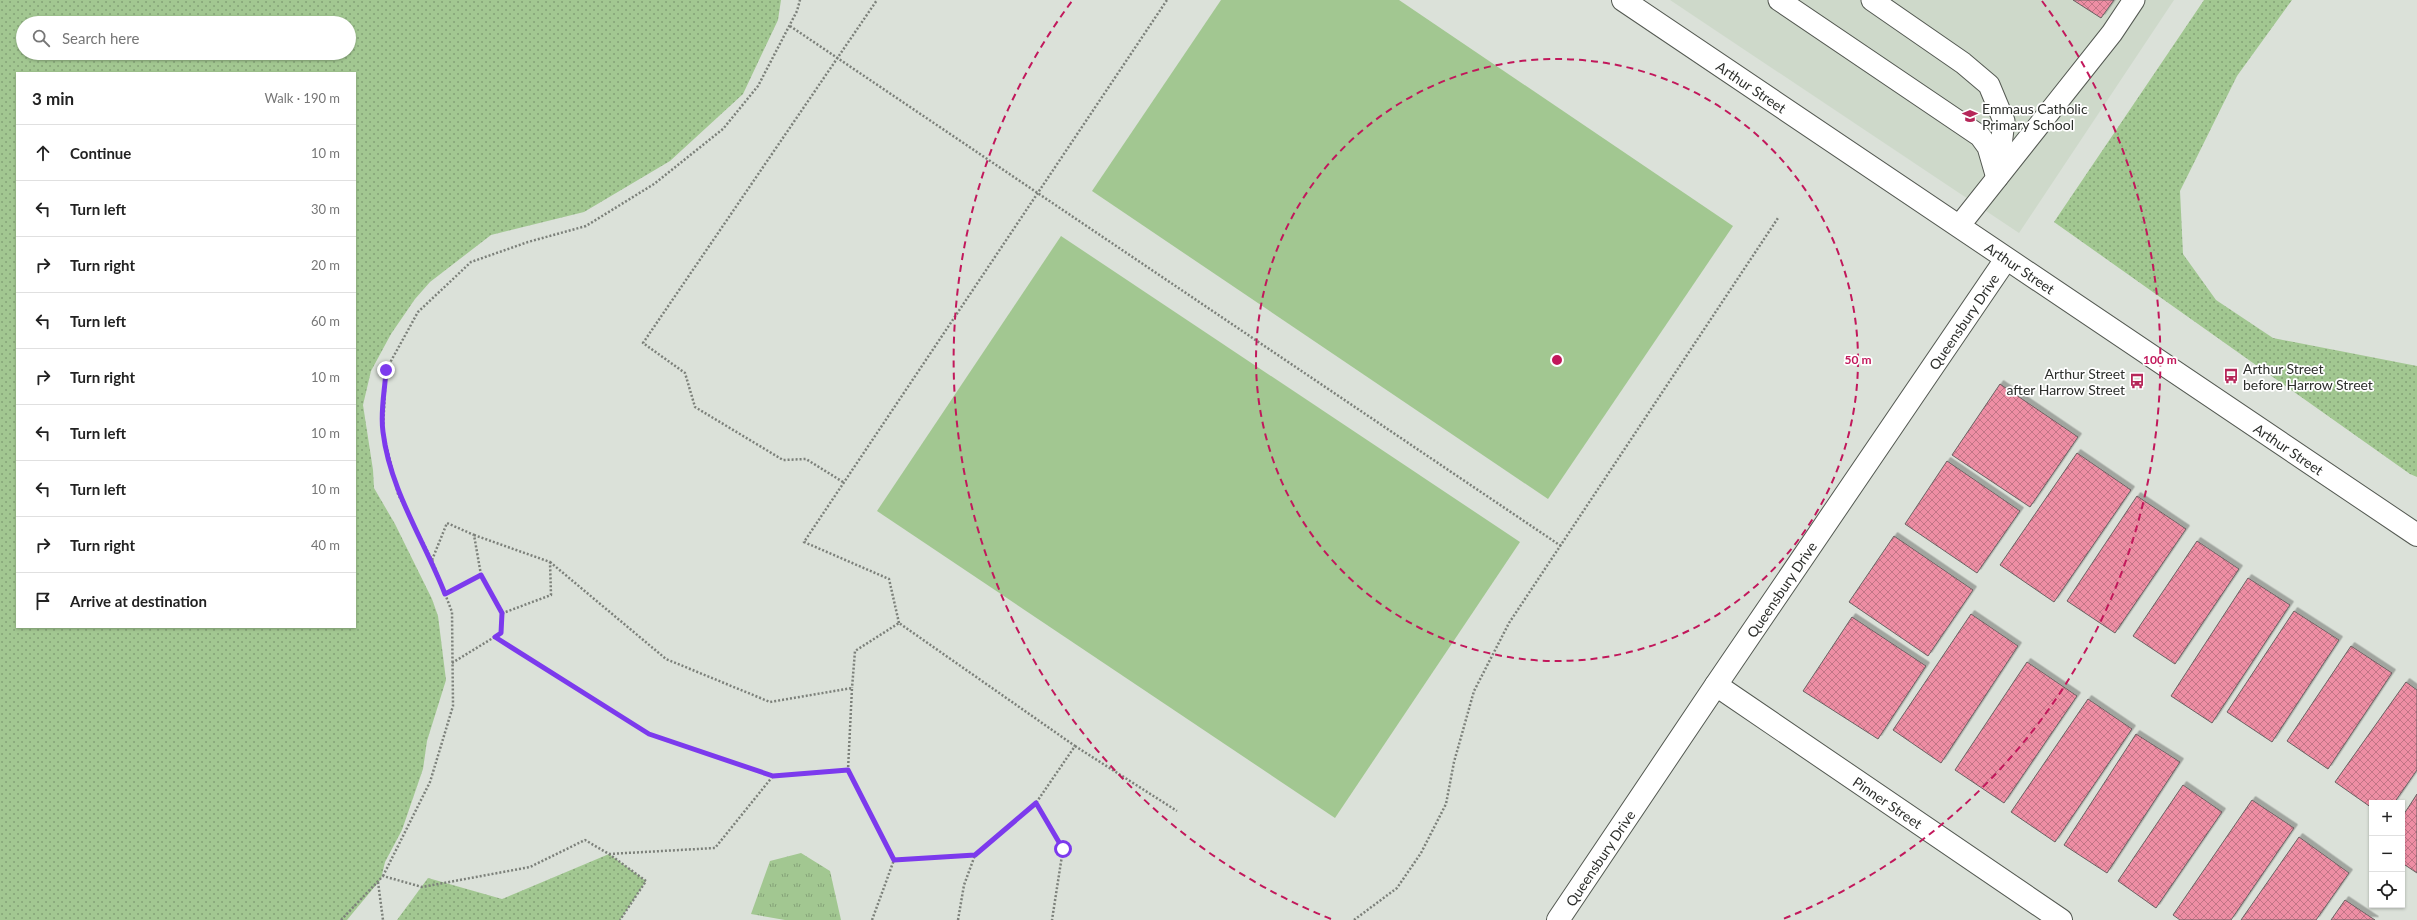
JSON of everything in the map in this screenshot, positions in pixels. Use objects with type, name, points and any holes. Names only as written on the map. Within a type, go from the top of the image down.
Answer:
[{"type":"street","name":"Arthur Street","points":[[1623,0],[2417,535]]},
{"type":"street","name":"Queensbury Drive","points":[[1558,920],[2006,259]]},
{"type":"street","name":"Pinner Street","points":[[1716,685],[2061,920]]},
{"type":"lane","points":[[1779,0],[1980,136],[1988,146],[1997,178]]},
{"type":"lane","points":[[1872,0],[1963,63],[1989,85],[2004,121],[1997,178]]},
{"type":"lane","points":[[1959,226],[2112,33],[2134,0]]},
{"type":"path","points":[[341,920],[384,876],[430,782],[453,706],[452,612],[432,560],[398,494],[383,431],[386,370],[418,312],[471,262],[528,242],[586,226],[654,184],[723,129],[758,86],[790,26],[800,0]]},
{"type":"path","points":[[843,482],[806,459],[783,460],[694,408],[685,373],[643,343],[877,0]]},
{"type":"path","points":[[1167,0],[804,542],[889,579],[899,623],[1075,746],[1177,811]]},
{"type":"path","points":[[790,26],[1561,546]]},
{"type":"path","points":[[1354,920],[1397,888],[1421,853],[1446,804],[1454,762],[1474,691],[1509,623],[1778,218]]},
{"type":"path","points":[[432,560],[447,523],[474,535],[550,562],[666,659],[770,702],[852,688]]},
{"type":"path","points":[[452,664],[501,633],[502,613],[481,575],[474,535]]},
{"type":"path","points":[[502,613],[551,595],[550,562]]},
{"type":"path","points":[[445,594],[481,575]]},
{"type":"path","points":[[872,920],[894,860],[848,770],[855,650],[899,623]]},
{"type":"path","points":[[495,637],[649,734],[773,776],[848,770]]},
{"type":"path","points":[[958,920],[964,885],[975,855],[1036,803],[1075,746]]},
{"type":"path","points":[[610,854],[715,848],[773,776]]},
{"type":"path","points":[[1036,803],[1063,849],[1052,920]]},
{"type":"path","points":[[384,876],[422,887],[530,866],[585,840],[610,854],[646,881],[620,920]]},
{"type":"path","points":[[894,860],[975,855]]},
{"type":"path","points":[[378,882],[383,920]]},
{"type":"shaded area","name":"Emmaus Catholic Primary School","points":[[1670,0],[2174,0],[2019,233]]},
{"type":"green space","points":[[0,0],[781,0],[778,20],[743,94],[670,161],[584,212],[491,235],[430,282],[415,299],[391,334],[371,371],[363,405],[373,470],[374,488],[395,524],[432,599],[438,616],[446,680],[427,741],[423,769],[402,830],[385,862],[381,879],[347,920],[0,920]]},
{"type":"green space","points":[[1221,0],[1399,0],[1733,226],[1548,499],[1092,191]]},
{"type":"green space","points":[[2204,0],[2292,0],[2237,76],[2180,191],[2183,254],[2216,300],[2273,338],[2417,366],[2417,477],[2410,474],[2054,222]]},
{"type":"green space","points":[[1061,236],[1520,542],[1335,818],[877,511]]},
{"type":"green space","points":[[801,853],[830,871],[841,920],[785,920],[751,914],[770,861]]},
{"type":"green space","points":[[609,854],[646,881],[620,920],[397,920],[428,878],[502,899]]},
{"type":"building","points":[[2073,0],[2114,0],[2101,18]]},
{"type":"building","points":[[2000,384],[2078,437],[2030,507],[1952,455]]},
{"type":"building","points":[[2077,453],[2131,490],[2054,602],[2000,565]]},
{"type":"building","points":[[1947,461],[2020,511],[1977,573],[1905,524]]},
{"type":"building","points":[[2137,496],[2186,529],[2115,633],[2067,601]]},
{"type":"building","points":[[1894,536],[1973,590],[1928,656],[1849,602]]},
{"type":"building","points":[[2197,541],[2239,569],[2175,664],[2133,636]]},
{"type":"building","points":[[2248,578],[2290,605],[2212,723],[2171,696]]},
{"type":"building","points":[[2294,611],[2339,640],[2272,742],[2227,712]]},
{"type":"building","points":[[1971,614],[2018,646],[1941,763],[1893,730]]},
{"type":"building","points":[[1852,617],[1926,666],[1878,739],[1803,691]]},
{"type":"building","points":[[2351,646],[2392,673],[2328,769],[2287,741]]},
{"type":"building","points":[[2027,662],[2077,696],[2004,803],[1955,770]]},
{"type":"building","points":[[2406,682],[2417,690],[2417,770],[2396,800],[2369,800],[2369,806],[2335,782]]},
{"type":"building","points":[[2088,699],[2132,729],[2055,842],[2011,812]]},
{"type":"building","points":[[2136,734],[2180,762],[2107,873],[2064,845]]},
{"type":"building","points":[[2183,785],[2222,812],[2156,908],[2118,881]]},
{"type":"building","points":[[2417,794],[2417,873],[2405,865],[2405,812]]},
{"type":"building","points":[[2252,800],[2294,828],[2231,920],[2180,920],[2173,915]]},
{"type":"building","points":[[2299,837],[2349,873],[2316,920],[2241,920]]},
{"type":"building","points":[[2345,900],[2375,920],[2331,920]]},
{"type":"place","name":"Emmaus Catholic Primary School","points":[[1970,116]]},
{"type":"place","name":"Arthur Street before Harrow Street","points":[[2231,376]]},
{"type":"place","name":"Arthur Street after Harrow Street","points":[[2137,381]]},
{"type":"route","points":[[386,370],[383,431],[398,494],[432,560],[445,594],[481,575],[502,613],[501,633],[495,637],[649,734],[773,776],[848,770],[894,860],[975,855],[1036,803],[1063,849]]}]
